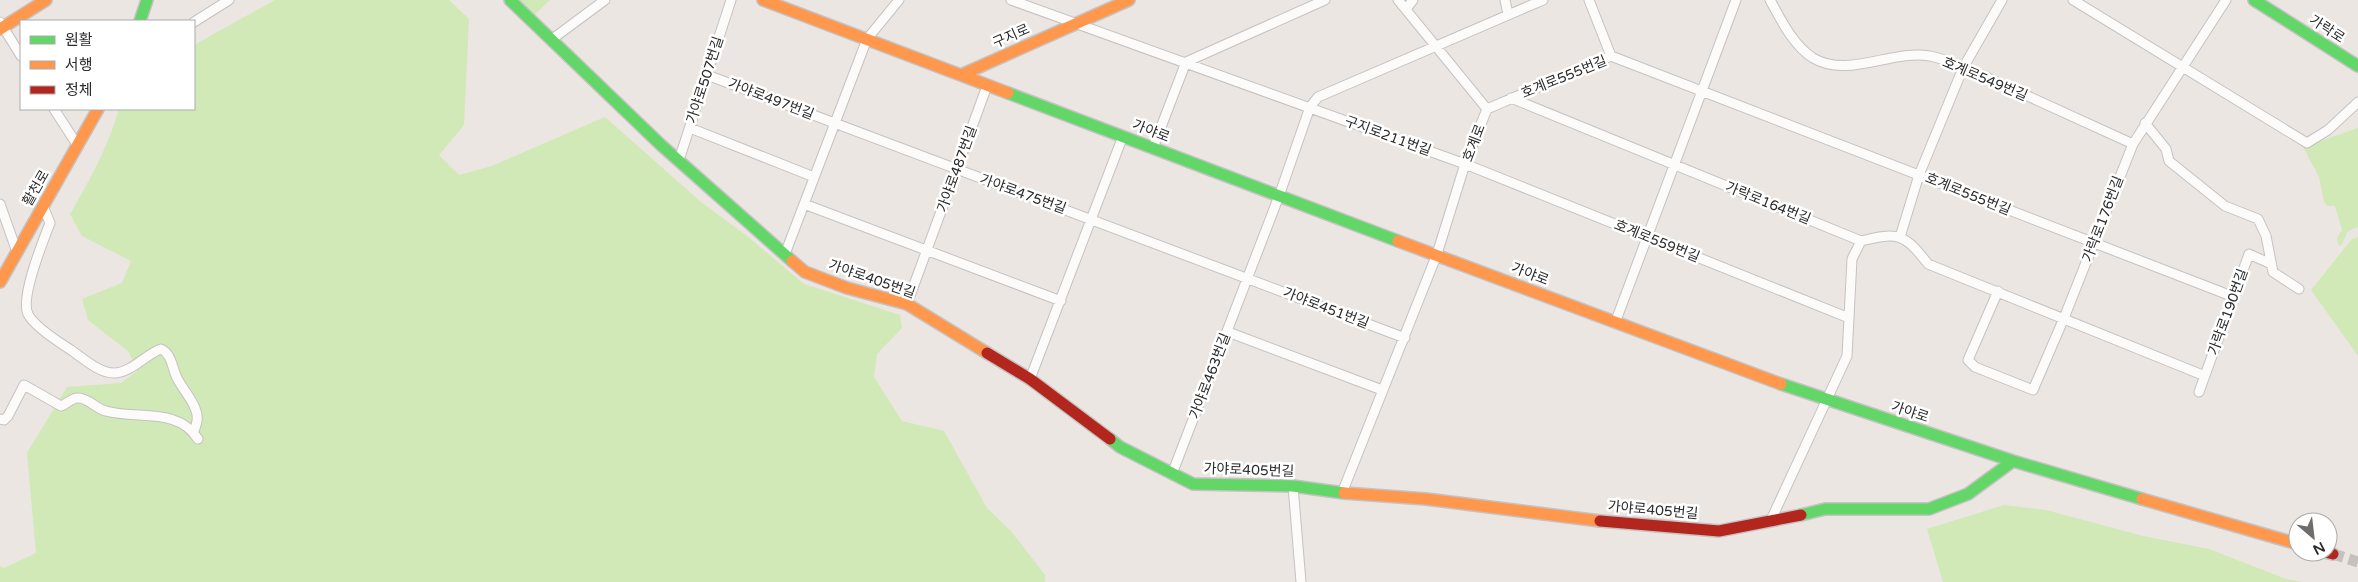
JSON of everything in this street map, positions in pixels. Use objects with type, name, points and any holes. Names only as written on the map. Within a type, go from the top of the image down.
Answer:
[{"type":"street","points":[[20,54],[1,26],[46,0]]},
{"type":"street","points":[[195,21],[229,0]]},
{"type":"street","name":"가야로405번길","points":[[510,0],[679,160],[805,272],[847,288],[907,304],[1030,379],[1120,447],[1193,484],[1293,486],[1342,493],[1426,499],[1642,526],[1719,531],[1770,522],[1825,509],[1930,509],[1968,494],[2013,461]]},
{"type":"street","points":[[551,40],[605,0]]},
{"type":"street","name":"가야로507번길","points":[[679,160],[732,0]]},
{"type":"street","name":"가야로","points":[[763,0],[1615,323],[1826,400],[2013,461],[2288,541]]},
{"type":"street","points":[[785,254],[867,39],[899,0]]},
{"type":"street","name":"구지로","points":[[1011,0],[1074,24]]},
{"type":"street","name":"구지로","points":[[961,75],[1129,0]]},
{"type":"street","points":[[1153,148],[1186,62],[1325,0]]},
{"type":"street","name":"호계로","points":[[1398,0],[1487,108],[1465,164],[1437,254]]},
{"type":"street","points":[[1406,9],[1413,0]]},
{"type":"street","points":[[1505,0],[1508,14]]},
{"type":"street","points":[[1279,196],[1310,107],[1318,98],[1543,0]]},
{"type":"street","points":[[1589,0],[1611,56]]},
{"type":"street","points":[[1615,323],[1736,0]]},
{"type":"street","name":"호계로549번길","points":[[1770,0],[1798,44],[1814,58],[1844,66],[1907,55],[1929,56],[1963,68],[2133,144]]},
{"type":"street","points":[[1900,237],[1919,175],[1963,68],[2002,0]]},
{"type":"street","points":[[2073,0],[2307,143],[2328,130],[2358,102]]},
{"type":"street","name":"가락로176번길","points":[[1998,291],[1968,360],[1975,367],[2033,390],[2064,318],[2133,144],[2226,0]]},
{"type":"street","name":"가락로","points":[[2254,0],[2358,66]]},
{"type":"street","points":[[140,20],[147,2]]},
{"type":"street","name":"구지로211번길","points":[[1074,24],[1186,62],[1465,164]]},
{"type":"street","name":"호계로555번길","points":[[1487,108],[1611,56],[2234,298]]},
{"type":"street","name":"가야로497번길","points":[[707,75],[956,170]]},
{"type":"street","name":"가야로487번길","points":[[907,304],[987,86]]},
{"type":"street","name":"호계로555번길","points":[[1512,98],[1675,164]]},
{"type":"street","points":[[55,110],[78,146]]},
{"type":"street","name":"활천로","points":[[0,282],[97,110]]},
{"type":"street","points":[[2145,123],[2166,149],[2170,161],[2226,206],[2258,220],[2266,236],[2271,264]]},
{"type":"street","points":[[690,128],[814,177]]},
{"type":"street","points":[[1030,379],[1123,136]]},
{"type":"street","name":"호계로559번길","points":[[1465,164],[1849,318]]},
{"type":"street","name":"가락로164번길","points":[[1675,164],[1861,241]]},
{"type":"street","name":"가야로475번길","points":[[956,170],[1090,219]]},
{"type":"street","name":"가야로463번길","points":[[1172,474],[1279,196]]},
{"type":"street","points":[[0,204],[17,252]]},
{"type":"street","points":[[804,204],[1060,301]]},
{"type":"street","points":[[0,419],[4,420],[8,416],[24,385],[30,386],[61,406],[74,399],[81,398],[105,411],[146,416],[162,415],[175,419],[196,435],[198,421],[195,408],[176,376],[174,365],[166,351],[161,348],[149,353],[129,368],[116,373],[104,371],[68,348],[28,316],[25,307],[30,282],[50,223],[43,206]]},
{"type":"street","points":[[1090,219],[1246,278]]},
{"type":"street","points":[[1770,522],[1847,356],[1852,259],[1861,241],[1889,234],[1900,237],[1915,248],[1928,264],[2205,376]]},
{"type":"street","points":[[1342,493],[1437,254]]},
{"type":"street","name":"가락로190번길","points":[[2199,392],[2250,254],[2271,264],[2273,272],[2299,289]]},
{"type":"street","name":"가야로451번길","points":[[1246,278],[1405,338]]},
{"type":"street","points":[[1228,332],[1382,390]]},
{"type":"street","points":[[1293,486],[1300,582]]},
{"type":"green space","points":[[275,0],[449,0],[469,19],[464,125],[439,155],[459,175],[492,166],[605,117],[701,202],[747,236],[804,284],[900,315],[902,328],[877,354],[874,377],[902,421],[944,431],[987,508],[1011,531],[1045,575],[1045,582],[0,582],[0,566],[4,568],[36,553],[27,453],[67,387],[121,383],[137,371],[129,352],[88,320],[82,299],[122,283],[131,261],[82,236],[70,214],[98,163],[110,137],[119,110],[195,110],[195,44]]},
{"type":"green space","points":[[510,0],[550,0],[530,19]]},
{"type":"green space","points":[[2358,128],[2358,227],[2348,231],[2341,246],[2338,244],[2337,238],[2342,230],[2335,206],[2328,206],[2324,202],[2319,177],[2303,147]]},
{"type":"green space","points":[[2358,237],[2358,356],[2311,290],[2352,239]]},
{"type":"green space","points":[[2004,505],[2046,510],[2143,536],[2209,549],[2286,579],[2303,582],[1943,582],[1927,529]]},
{"type":"tunnel","points":[[2338,556],[2358,562]]},
{"type":"traffic: fast","points":[[140,20],[147,0]]},
{"type":"traffic: fast","points":[[510,0],[661,145],[792,261]]},
{"type":"traffic: fast","points":[[2254,0],[2358,66]]},
{"type":"traffic: fast","points":[[1008,93],[1398,241]]},
{"type":"traffic: fast","points":[[1781,384],[2013,461],[2142,499]]},
{"type":"traffic: fast","points":[[1110,439],[1120,447],[1193,484],[1293,486],[1344,493]]},
{"type":"traffic: fast","points":[[1801,515],[1825,509],[1929,509],[1968,494],[2013,461]]},
{"type":"traffic: slow","points":[[0,29],[46,0]]},
{"type":"traffic: slow","points":[[763,0],[1008,93]]},
{"type":"traffic: slow","points":[[961,75],[1129,0]]},
{"type":"traffic: slow","points":[[0,282],[97,110]]},
{"type":"traffic: slow","points":[[1398,241],[1781,384]]},
{"type":"traffic: slow","points":[[792,261],[805,272],[847,288],[907,304],[987,353]]},
{"type":"traffic: slow","points":[[1344,493],[1426,499],[1600,521]]},
{"type":"traffic: slow","points":[[2142,499],[2288,541]]},
{"type":"traffic: jam","points":[[987,353],[1030,379],[1110,439]]},
{"type":"traffic: jam","points":[[1600,521],[1719,531],[1801,515]]}]
